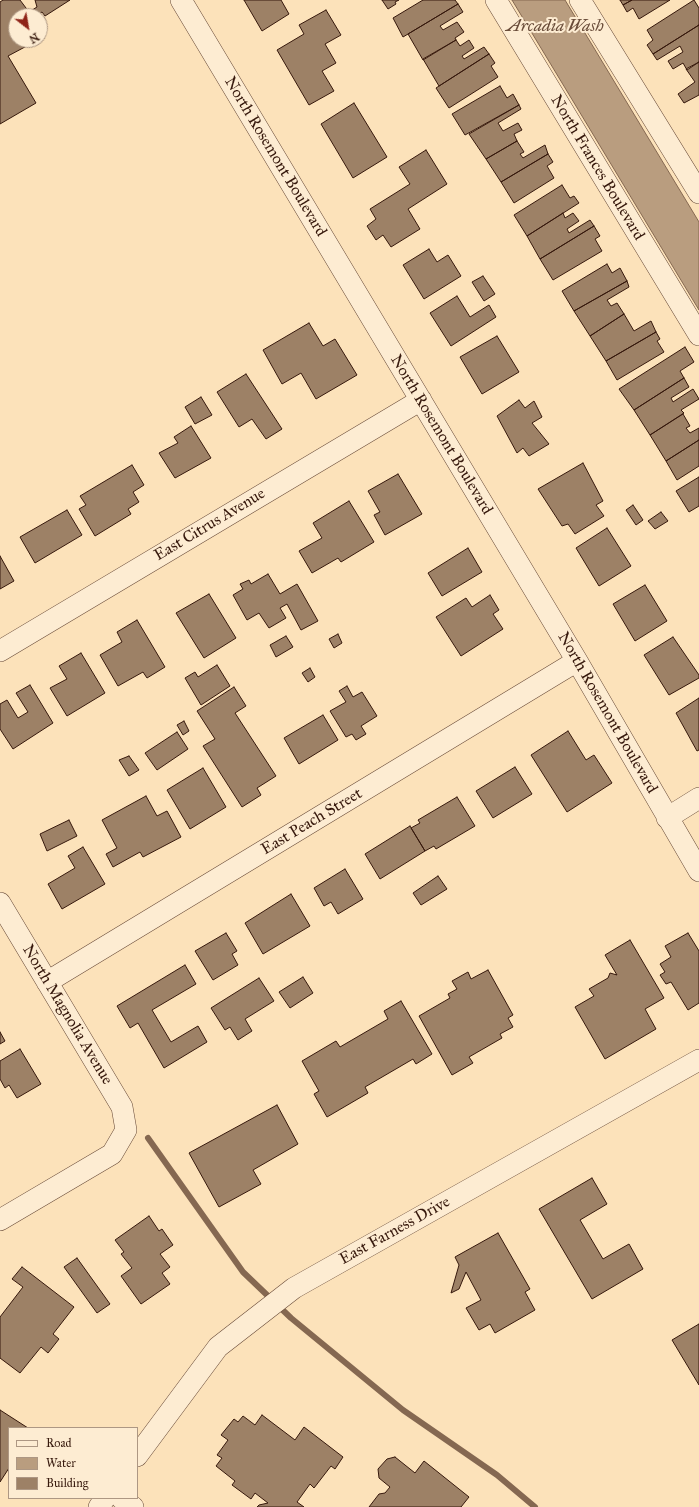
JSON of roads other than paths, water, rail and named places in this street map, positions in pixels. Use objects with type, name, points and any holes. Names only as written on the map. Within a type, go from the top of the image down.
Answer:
[{"type":"street","name":"North Rosemont Boulevard","points":[[181,0],[577,661],[699,871]]},
{"type":"street","name":"North Frances Boulevard","points":[[496,0],[699,335]]},
{"type":"street","points":[[580,0],[699,193]]},
{"type":"street","name":"East Citrus Avenue","points":[[0,651],[421,400]]},
{"type":"street","name":"East Peach Street","points":[[47,982],[577,661]]},
{"type":"street","points":[[667,818],[699,798]]},
{"type":"street","name":"North Magnolia Avenue","points":[[0,903],[122,1107],[126,1130],[112,1154],[0,1220]]},
{"type":"street","name":"East Farness Drive","points":[[138,1455],[218,1347],[294,1288],[699,1060]]},
{"type":"street","points":[[122,1499],[133,1507]]},
{"type":"water","name":"Arcadia Wash","points":[[512,0],[565,0],[699,222],[699,310]]},
{"type":"waterway","points":[[148,1138],[243,1272],[291,1318],[403,1410],[497,1475],[535,1507]]}]
